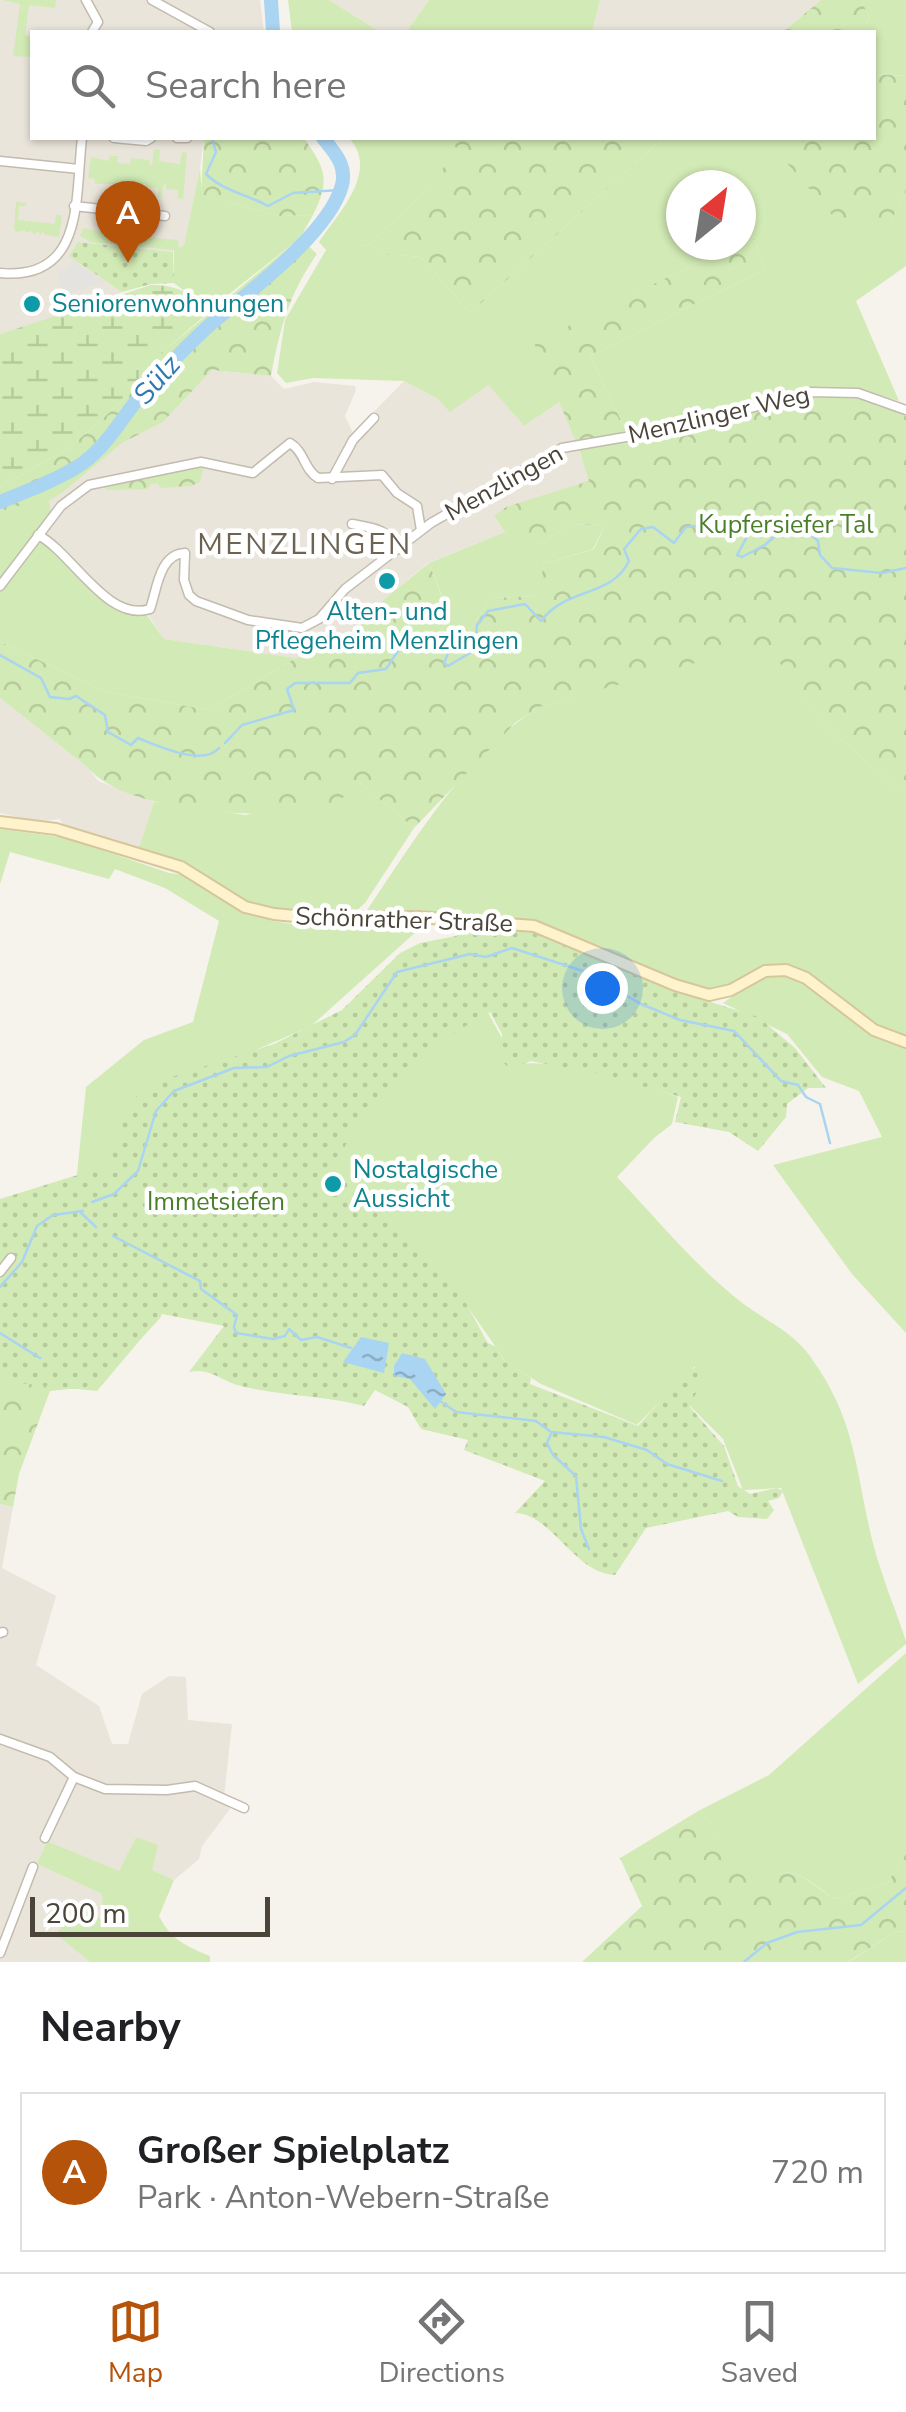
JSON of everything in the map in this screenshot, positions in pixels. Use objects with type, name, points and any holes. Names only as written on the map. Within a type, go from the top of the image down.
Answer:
[{"type":"street","points":[[86,0],[98,22],[93,30]]},
{"type":"street","points":[[152,0],[206,30]]},
{"type":"street","points":[[0,273],[28,274],[50,264],[66,246],[82,140]]},
{"type":"street","points":[[0,161],[78,169]]},
{"type":"street","points":[[74,206],[165,216]]},
{"type":"street","name":"Menzlinger Weg","points":[[590,442],[672,430],[810,392],[858,393],[906,410]]},
{"type":"street","points":[[0,586],[61,506],[89,485],[200,462],[253,473],[290,443],[301,452],[312,474],[332,479],[353,440],[374,418]]},
{"type":"street","name":"Menzlingen","points":[[38,534],[65,555],[98,591],[126,608],[150,610],[164,566],[180,552],[185,553],[186,588],[196,601],[248,620],[294,629],[312,625],[345,589],[421,530],[550,454],[590,442]]},
{"type":"street","name":"Menzlingen","points":[[332,479],[382,475],[398,493],[418,506],[421,530]]},
{"type":"street","points":[[352,524],[378,528],[391,535],[400,549]]},
{"type":"street","name":"Schönrather Straße","points":[[0,822],[66,832],[181,868],[245,907],[274,914],[316,918],[418,917],[534,926],[675,985],[710,995],[730,990],[765,971],[786,970],[806,978],[874,1030],[906,1042]]},
{"type":"street","points":[[0,1272],[11,1258]]},
{"type":"street","points":[[0,1739],[50,1757],[74,1777],[106,1789],[167,1790],[195,1786],[244,1808]]},
{"type":"street","points":[[45,1838],[74,1777]]},
{"type":"street","points":[[222,1813],[230,1802]]},
{"type":"street","points":[[0,1953],[33,1867]]},
{"type":"shaded area","points":[[0,0],[260,0],[264,30],[30,30],[30,140],[204,140],[184,245],[173,252],[78,242],[70,256],[122,292],[0,334]]},
{"type":"shaded area","points":[[329,0],[429,0],[407,30],[377,30]]},
{"type":"shaded area","points":[[600,0],[821,0],[785,30],[592,30]]},
{"type":"shaded area","points":[[71,259],[105,282],[64,295],[57,271],[70,267]]},
{"type":"shaded area","points":[[212,370],[271,376],[284,389],[314,382],[355,386],[345,416],[353,433],[404,381],[438,399],[488,385],[524,426],[561,401],[590,481],[494,516],[505,532],[428,563],[382,601],[344,645],[296,658],[164,639],[146,612],[101,589],[39,529],[49,501],[122,443],[163,422]]},
{"type":"shaded area","points":[[0,698],[87,767],[98,781],[154,802],[138,850],[66,827],[59,819],[37,822],[0,813]]},
{"type":"shaded area","points":[[0,1504],[13,1507],[2,1568],[56,1596],[36,1665],[99,1706],[112,1744],[128,1744],[142,1694],[169,1676],[186,1677],[188,1720],[232,1724],[224,1797],[230,1809],[202,1846],[199,1859],[174,1880],[151,1870],[136,1837],[119,1872],[47,1841],[37,1864],[102,1894],[103,1921],[57,1934],[90,1962],[0,1962]]},
{"type":"green space","points":[[2,0],[56,0],[55,8],[29,5],[25,35],[30,36],[30,57],[13,56],[20,4]]},
{"type":"green space","points":[[288,0],[329,0],[377,30],[292,30]]},
{"type":"green space","points":[[429,0],[600,0],[592,30],[407,30]]},
{"type":"green space","points":[[821,0],[861,0],[870,18],[862,30],[785,30]]},
{"type":"green space","points":[[861,0],[906,0],[906,76],[876,74],[876,30],[862,30],[870,18]]},
{"type":"green space","points":[[876,74],[906,76],[906,190],[891,221],[840,224],[767,140],[876,140]]},
{"type":"green space","points":[[204,140],[305,140],[323,175],[322,192],[313,215],[279,216],[201,195]]},
{"type":"green space","points":[[350,140],[447,140],[459,149],[423,194],[368,245],[333,249],[421,257],[470,313],[661,140],[767,140],[785,158],[891,221],[906,190],[906,266],[856,301],[899,401],[858,389],[807,387],[672,426],[627,433],[590,356],[765,269],[756,244],[756,170],[666,170],[666,260],[703,260],[535,343],[561,401],[524,426],[488,385],[450,412],[438,399],[404,381],[313,378],[286,383],[277,373],[285,320],[326,250],[319,242],[353,192],[360,165]]},
{"type":"green space","points":[[447,140],[661,140],[470,313],[421,257],[326,249],[368,245],[423,194],[458,149]]},
{"type":"green space","points":[[154,149],[160,150],[159,161],[180,164],[182,152],[187,153],[183,199],[178,198],[178,190],[166,189],[166,184],[162,197],[158,197],[158,188],[146,184],[142,184],[142,191],[95,184],[95,179],[88,178],[91,157],[108,161],[110,156],[118,156],[117,163],[130,164],[131,158],[149,160],[152,165]]},
{"type":"green space","points":[[200,168],[202,195],[279,216],[313,215],[300,238],[209,310],[174,283],[174,250],[88,242],[80,236],[83,228],[108,233],[121,231],[121,227],[125,232],[140,233],[145,229],[145,237],[178,240],[179,248],[184,245]]},
{"type":"green space","points":[[16,202],[26,203],[19,206],[18,220],[55,224],[56,215],[62,215],[59,237],[43,232],[40,235],[39,231],[16,232]]},
{"type":"green space","points":[[300,238],[317,254],[287,312],[271,376],[212,370],[163,422],[122,443],[64,491],[0,512],[0,487],[69,448],[129,395],[165,350]]},
{"type":"green space","points":[[78,242],[173,252],[174,283],[122,292],[69,256]]},
{"type":"green space","points":[[756,244],[765,269],[590,356],[627,433],[576,442],[534,343],[703,260],[756,260]]},
{"type":"green space","points":[[151,285],[183,291],[209,312],[165,350],[129,395],[69,448],[0,487],[0,334]]},
{"type":"green space","name":"Kupfersiefer Tal","points":[[844,395],[871,400],[906,416],[906,796],[821,722],[766,643],[539,707],[516,722],[414,828],[359,782],[329,806],[273,813],[202,810],[133,795],[106,783],[0,698],[0,642],[107,692],[209,710],[296,658],[344,645],[382,601],[429,563],[443,600],[428,620],[461,644],[490,598],[537,596],[544,564],[594,549],[605,525],[570,524],[546,542],[515,547],[494,516],[506,507],[589,481],[579,449],[673,434],[811,396]]},
{"type":"green space","points":[[204,466],[200,482],[191,486],[160,488],[158,483],[147,489],[108,490],[98,484]]},
{"type":"green space","points":[[57,483],[64,491],[49,501],[51,513],[0,581],[0,508]]},
{"type":"green space","points":[[570,524],[605,525],[593,549],[544,564],[538,596],[490,598],[461,644],[428,620],[443,599],[429,563],[505,532],[515,546],[546,542]]},
{"type":"green space","points":[[42,542],[118,608],[146,614],[164,639],[296,658],[209,710],[107,692],[0,642],[0,590],[30,548]]},
{"type":"green space","points":[[766,642],[821,722],[906,796],[906,1038],[874,1025],[782,966],[763,967],[726,988],[702,991],[532,921],[365,913],[465,774],[513,726],[539,707]]},
{"type":"green space","points":[[359,782],[414,828],[365,903],[354,913],[281,911],[253,906],[196,869],[138,850],[154,802],[246,815]]},
{"type":"green space","points":[[0,829],[67,838],[169,873],[193,876],[231,906],[273,921],[299,925],[427,922],[311,1026],[242,1056],[107,1177],[76,1183],[86,1087],[144,1040],[193,1022],[219,921],[165,888],[115,869],[109,879],[10,852],[0,884]]},
{"type":"green space","name":"Immetsiefen","points":[[477,926],[530,929],[692,996],[758,1017],[795,1048],[826,1088],[808,1088],[787,1104],[786,1117],[758,1151],[729,1132],[675,1122],[681,1097],[599,1074],[531,1061],[510,1069],[500,1059],[502,1034],[490,1012],[438,1044],[392,1083],[354,1130],[340,1157],[330,1186],[356,1181],[398,1233],[451,1280],[488,1343],[496,1347],[504,1360],[531,1378],[530,1384],[638,1426],[689,1369],[696,1368],[698,1390],[689,1406],[724,1446],[738,1486],[750,1494],[777,1488],[783,1491],[779,1498],[768,1501],[774,1510],[767,1519],[738,1517],[728,1511],[646,1528],[615,1575],[588,1565],[540,1523],[515,1513],[545,1481],[464,1450],[468,1440],[421,1429],[408,1407],[375,1390],[364,1406],[256,1389],[209,1373],[189,1372],[224,1326],[162,1314],[97,1391],[19,1383],[0,1372],[0,1199],[106,1170],[129,1103],[150,1084],[274,1044],[342,1010],[400,953]]},
{"type":"green space","points":[[786,975],[804,982],[906,1045],[906,1333],[852,1274],[773,1165],[882,1137],[859,1091],[822,1077],[787,1034],[723,1003],[759,978]]},
{"type":"green space","points":[[485,1007],[516,1064],[577,1068],[678,1097],[672,1124],[617,1177],[708,1274],[797,1341],[837,1401],[851,1442],[877,1559],[906,1641],[858,1684],[781,1488],[743,1490],[723,1439],[689,1405],[695,1366],[637,1425],[541,1384],[506,1362],[448,1278],[317,1309],[152,1283],[161,1317],[95,1389],[69,1389],[57,1348],[0,1240],[384,1088],[437,1040]]},
{"type":"green space","points":[[0,1303],[57,1348],[69,1389],[50,1391],[19,1474],[13,1507],[0,1504]]},
{"type":"green space","points":[[906,1653],[906,1853],[888,1882],[835,1899],[796,1874],[778,1874],[752,1885],[700,1810],[769,1775]]},
{"type":"green space","points":[[700,1810],[752,1884],[779,1874],[796,1874],[835,1899],[888,1882],[906,1853],[906,1931],[895,1932],[848,1962],[582,1962],[642,1906],[620,1858]]},
{"type":"green space","points":[[136,1837],[158,1845],[152,1870],[174,1880],[159,1916],[180,1941],[210,1956],[210,1962],[90,1962],[56,1934],[78,1907],[103,1920],[102,1894],[37,1864],[47,1841],[119,1871]]},
{"type":"green space","points":[[906,1931],[906,1962],[849,1962],[895,1932]]},
{"type":"water","points":[[361,1337],[389,1343],[384,1373],[343,1362]]},
{"type":"water","points":[[402,1353],[425,1359],[446,1394],[435,1409],[410,1379],[394,1376],[394,1366]]},
{"type":"waterway","name":"Sülz","points":[[271,0],[273,30]]},
{"type":"waterway","points":[[213,140],[216,152],[206,174],[268,206],[293,193],[340,190]]},
{"type":"waterway","name":"Sülz","points":[[0,502],[63,475],[93,455],[147,388],[187,347],[305,241],[322,222],[342,185],[341,165],[324,140]]},
{"type":"waterway","points":[[225,743],[242,725],[294,710],[287,689],[295,683],[350,683],[358,673],[386,669],[406,639],[415,636],[431,647],[442,645],[449,651],[444,663],[448,666],[475,650],[477,625],[488,611],[525,604],[541,621],[564,602],[621,573],[629,561],[624,549],[641,529],[653,527],[674,543],[686,527],[696,526],[713,534],[739,531],[748,535],[737,555],[742,557],[777,534],[806,530],[818,541],[820,555],[832,568],[882,573],[906,568]]},
{"type":"waterway","points":[[0,655],[41,678],[50,697],[76,696],[105,715],[108,732],[131,745],[138,738],[168,750],[202,756],[219,748]]},
{"type":"waterway","name":"Immetsiefen","points":[[92,1202],[114,1194],[138,1171],[156,1111],[174,1091],[234,1068],[267,1067],[289,1056],[344,1042],[355,1035],[397,972],[470,954],[486,957],[512,948],[583,971],[641,1004],[680,1020],[734,1031],[781,1081],[798,1085],[806,1097],[820,1104],[830,1143]]},
{"type":"waterway","name":"Immetsiefen","points":[[0,1287],[22,1262],[37,1226],[53,1215],[83,1211]]},
{"type":"waterway","points":[[81,1213],[96,1227]]},
{"type":"waterway","points":[[113,1236],[200,1281],[201,1289],[237,1315],[236,1333],[273,1339],[285,1336],[289,1329],[301,1340],[317,1337],[351,1348]]},
{"type":"waterway","points":[[0,1333],[40,1358]]},
{"type":"waterway","points":[[440,1401],[456,1412],[536,1421],[551,1432],[604,1437],[647,1450],[667,1464],[722,1481]]},
{"type":"waterway","points":[[551,1434],[547,1443],[553,1455],[576,1476],[581,1529],[589,1549]]},
{"type":"waterway","points":[[744,1962],[767,1943],[797,1932],[861,1925],[906,1888]]},
{"type":"place","name":"Großer Spielplatz","points":[[128,263]]},
{"type":"place","name":"Seniorenwohnungen","points":[[32,304]]},
{"type":"place","name":"Alten- und Pflegeheim Menzlingen","points":[[387,581]]},
{"type":"place","name":"Nostalgische Aussicht","points":[[333,1184]]},
{"type":"district","name":"MENZLINGEN","points":[[305,544]]}]
